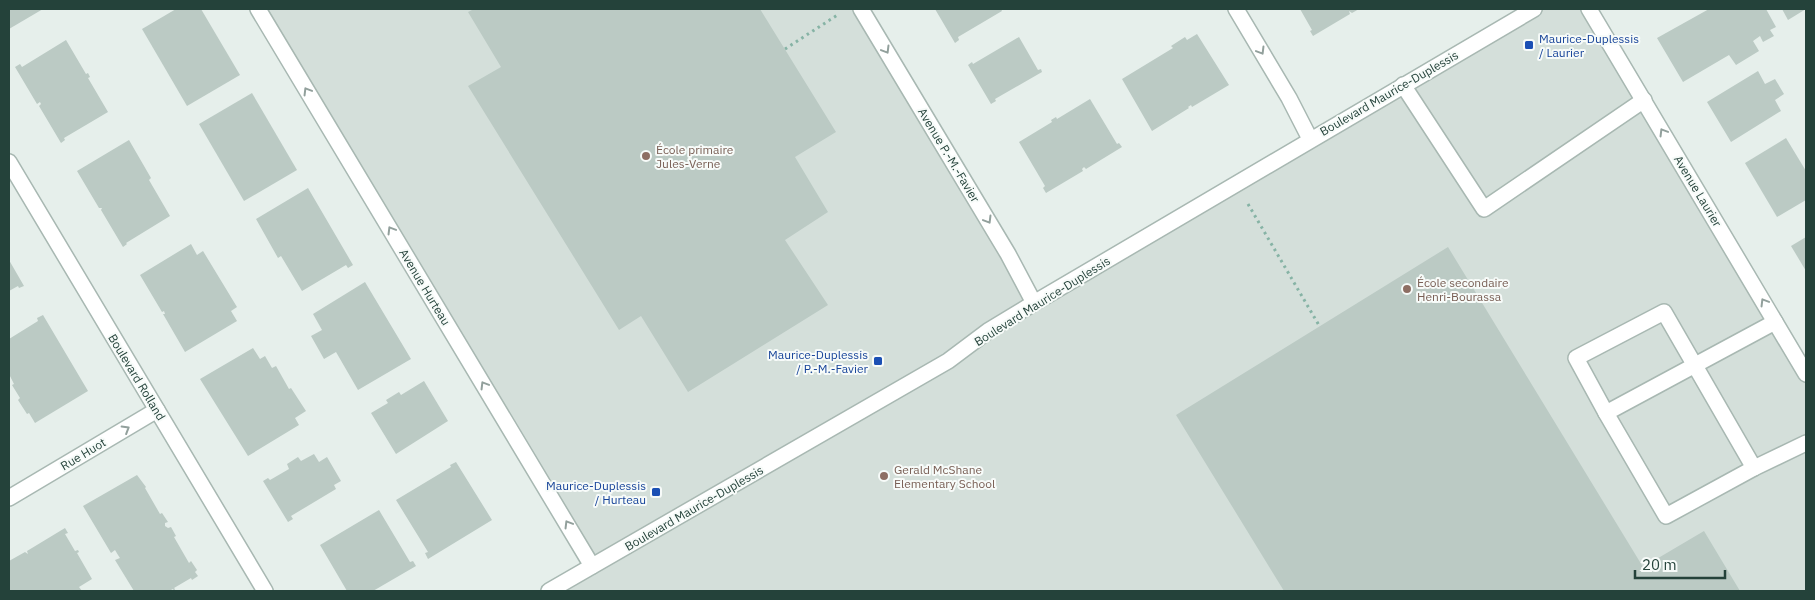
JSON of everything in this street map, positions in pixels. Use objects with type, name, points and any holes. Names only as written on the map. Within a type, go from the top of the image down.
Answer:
[{"type":"street","name":"Avenue Hurteau","points":[[258,9],[592,566]]},
{"type":"street","name":"Avenue P.-M.-Favier","points":[[861,9],[1008,254],[1034,303]]},
{"type":"street","points":[[1236,9],[1289,98],[1310,139]]},
{"type":"street","name":"Boulevard Maurice-Duplessis","points":[[549,591],[948,361],[988,331],[1034,303],[1534,9]]},
{"type":"street","name":"Avenue Laurier","points":[[1589,9],[1806,374]]},
{"type":"street","points":[[1403,85],[1484,209],[1644,100]]},
{"type":"street","name":"Boulevard Rolland","points":[[9,162],[266,591]]},
{"type":"street","points":[[1754,468],[1664,312],[1576,358],[1666,516],[1754,468],[1806,443]]},
{"type":"street","points":[[1606,413],[1775,322]]},
{"type":"street","name":"Rue Huot","points":[[9,498],[157,410]]},
{"type":"path","points":[[785,49],[841,13]]},
{"type":"path","points":[[1236,184],[1320,327]]},
{"type":"shaded area","points":[[258,9],[859,9],[1034,303],[1534,9],[1589,9],[1806,374],[1806,591],[551,591],[592,566]]},
{"type":"building","points":[[9,9],[43,9],[9,29]]},
{"type":"building","points":[[176,9],[201,9],[240,75],[187,106],[142,29]]},
{"type":"building","points":[[474,9],[760,9],[836,132],[795,157],[828,212],[785,240],[828,305],[688,392],[641,316],[619,330],[468,86],[501,67],[468,12]]},
{"type":"building","points":[[935,9],[1001,9],[1002,11],[958,37],[959,40],[955,43]]},
{"type":"building","points":[[1300,9],[1359,9],[1352,13],[1349,11],[1350,14],[1313,36],[1310,31],[1312,30]]},
{"type":"building","points":[[1709,9],[1766,9],[1776,27],[1770,30],[1774,36],[1763,42],[1760,36],[1753,41],[1759,51],[1736,65],[1729,55],[1683,82],[1657,38]]},
{"type":"building","points":[[1782,9],[1806,9],[1788,20]]},
{"type":"building","points":[[1197,34],[1229,85],[1192,107],[1191,105],[1152,131],[1122,79],[1173,48],[1171,46],[1185,37],[1187,40]]},
{"type":"building","points":[[1019,37],[1038,70],[1041,69],[1042,72],[995,99],[996,101],[991,104],[968,65],[972,62],[973,64]]},
{"type":"building","points":[[66,40],[86,74],[88,73],[90,77],[88,78],[108,112],[64,138],[65,140],[61,143],[39,106],[40,102],[37,104],[15,67],[20,64],[22,67]]},
{"type":"building","points":[[1758,71],[1765,84],[1775,79],[1784,94],[1775,100],[1781,111],[1731,142],[1707,102]]},
{"type":"building","points":[[252,93],[297,170],[244,201],[199,124]]},
{"type":"building","points":[[1090,99],[1117,144],[1119,143],[1122,147],[1086,169],[1084,167],[1083,171],[1046,193],[1043,188],[1045,186],[1019,142],[1052,122],[1051,120],[1056,117],[1057,119]]},
{"type":"building","points":[[1786,138],[1806,171],[1806,200],[1777,217],[1745,163]]},
{"type":"building","points":[[129,140],[170,216],[126,243],[123,247],[101,210],[102,208],[99,208],[77,171]]},
{"type":"building","points":[[308,188],[353,265],[348,268],[346,265],[302,291],[281,256],[278,258],[256,219]]},
{"type":"building","points":[[1806,237],[1806,271],[1791,246]]},
{"type":"building","points":[[191,244],[197,255],[203,251],[237,307],[231,311],[237,321],[185,352],[163,314],[165,314],[164,311],[162,312],[140,275]]},
{"type":"building","points":[[1448,247],[1643,567],[1704,531],[1740,591],[1284,591],[1176,415]]},
{"type":"building","points":[[9,260],[24,286],[19,288],[18,286],[9,291]]},
{"type":"building","points":[[365,282],[411,359],[358,390],[336,352],[324,359],[311,336],[322,330],[313,314]]},
{"type":"building","points":[[43,315],[88,391],[35,423],[18,400],[20,398],[12,385],[14,384],[9,374],[9,339],[38,321],[37,318]]},
{"type":"building","points":[[253,348],[260,359],[265,356],[272,368],[276,366],[289,389],[291,388],[306,411],[295,418],[299,425],[248,456],[200,379]]},
{"type":"building","points":[[424,381],[448,421],[396,454],[371,413],[388,403],[386,400],[399,392],[401,395]]},
{"type":"building","points":[[314,454],[319,462],[327,457],[341,481],[334,485],[336,489],[291,516],[293,519],[288,522],[263,481],[268,478],[270,480],[289,469],[287,464],[298,457],[301,461]]},
{"type":"building","points":[[456,462],[492,520],[428,559],[425,553],[428,552],[396,500],[451,467],[450,465]]},
{"type":"building","points":[[137,475],[146,487],[160,514],[162,513],[168,522],[165,523],[165,526],[171,527],[176,536],[174,537],[189,563],[191,561],[197,570],[195,572],[198,576],[174,588],[174,591],[173,589],[169,591],[134,591],[115,560],[120,558],[115,550],[111,553],[83,506]]},
{"type":"building","points":[[379,510],[410,562],[413,561],[416,566],[373,591],[347,591],[320,545]]},
{"type":"building","points":[[65,528],[68,533],[65,534],[75,551],[78,550],[79,552],[77,553],[92,579],[79,587],[82,591],[9,591],[9,561],[25,552],[28,554],[27,551]]},
{"type":"place","name":"Maurice-Duplessis / Laurier","points":[[1529,45]]},
{"type":"place","name":"École primaire Jules-Verne","points":[[646,156]]},
{"type":"place","name":"École secondaire Henri-Bourassa","points":[[1407,289]]},
{"type":"place","name":"Maurice-Duplessis / P.-M.-Favier","points":[[878,361]]},
{"type":"place","name":"Gerald McShane Elementary School","points":[[884,476]]},
{"type":"place","name":"Maurice-Duplessis / Hurteau","points":[[656,492]]}]
